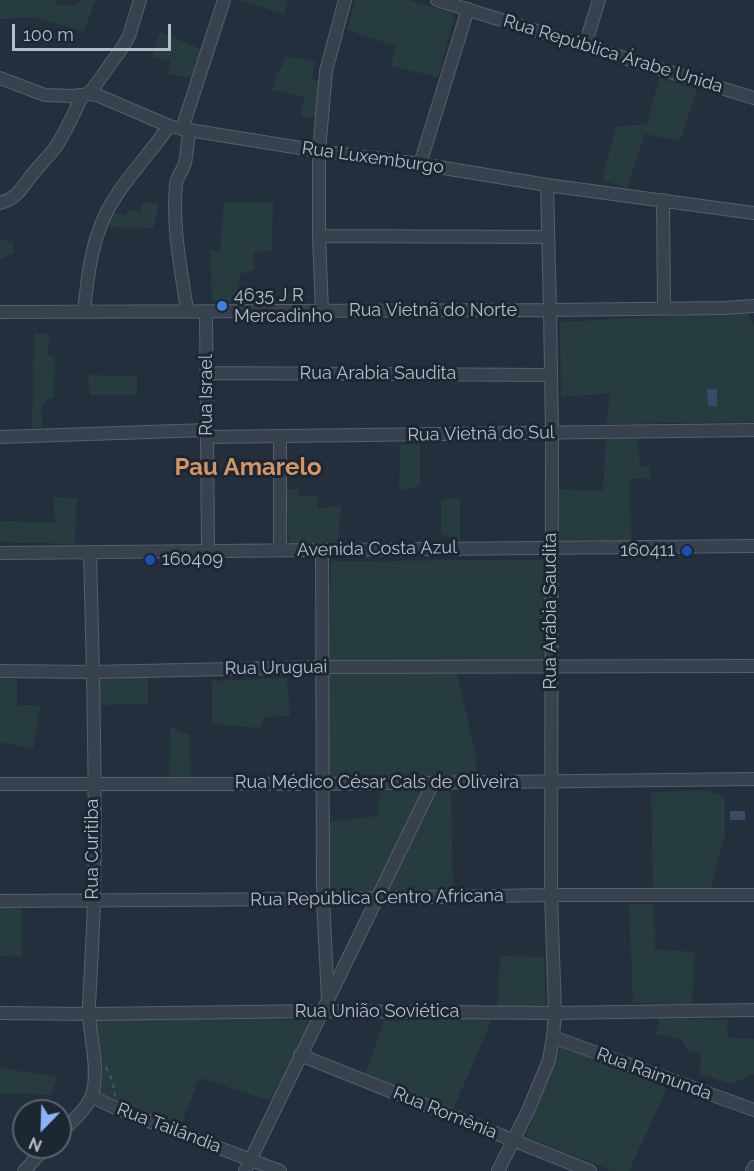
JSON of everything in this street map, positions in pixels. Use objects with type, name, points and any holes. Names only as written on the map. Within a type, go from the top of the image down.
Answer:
[{"type":"street","points":[[0,203],[20,192],[54,149],[86,94],[129,36],[140,0]]},
{"type":"street","points":[[187,310],[175,225],[178,177],[185,165],[185,130],[224,0]]},
{"type":"street","points":[[322,311],[319,151],[326,71],[345,0]]},
{"type":"street","name":"Rua República Árabe Unida","points":[[437,0],[754,98]]},
{"type":"street","points":[[585,45],[599,0]]},
{"type":"street","points":[[420,164],[468,9]]},
{"type":"street","name":"Rua Luxemburgo","points":[[0,78],[45,95],[97,95],[169,126],[185,130],[547,185],[754,213]]},
{"type":"street","points":[[80,312],[101,224],[124,185],[169,126]]},
{"type":"street","name":"Rua Arábia Saudita","points":[[498,1171],[528,1112],[549,1060],[554,1037],[551,895],[552,433],[547,185]]},
{"type":"street","points":[[663,200],[664,308]]},
{"type":"street","points":[[319,236],[548,237]]},
{"type":"street","name":"Rua Vietnã do Norte","points":[[0,312],[550,310],[754,306]]},
{"type":"street","name":"Rua Israel","points":[[206,311],[207,551]]},
{"type":"street","name":"Rua Arabia Saudita","points":[[207,372],[550,375]]},
{"type":"street","name":"Rua Vietnã do Sul","points":[[0,437],[207,434],[280,437],[754,429]]},
{"type":"street","points":[[279,550],[280,437]]},
{"type":"street","name":"Avenida Costa Azul","points":[[0,553],[754,546]]},
{"type":"street","points":[[322,550],[322,899],[325,1005]]},
{"type":"street","name":"Rua Curitiba","points":[[90,552],[94,900],[89,1014],[93,1055],[92,1097]]},
{"type":"street","name":"Rua Uruguai","points":[[0,671],[93,672],[323,667],[754,666]]},
{"type":"street","name":"Rua Médico César Cals de Oliveira","points":[[0,784],[322,784],[754,779]]},
{"type":"street","points":[[245,1171],[433,783]]},
{"type":"street","name":"Rua República Centro Africana","points":[[0,901],[754,895]]},
{"type":"street","name":"Rua União Soviética","points":[[0,1013],[89,1014],[325,1005],[555,1013],[754,1010]]},
{"type":"street","name":"Rua Raimunda","points":[[554,1037],[754,1110]]},
{"type":"street","name":"Rua Romênia","points":[[300,1055],[590,1171]]},
{"type":"street","points":[[72,1120],[92,1097]]},
{"type":"street","name":"Rua Tailândia","points":[[92,1097],[120,1110],[280,1171]]},
{"type":"street","points":[[24,1171],[35,1159]]},
{"type":"street","points":[[752,1171],[754,1167]]},
{"type":"path","points":[[93,1055],[102,1062],[110,1074],[120,1110]]},
{"type":"green space","points":[[0,0],[56,0],[57,5],[75,5],[83,0],[96,0],[84,31],[33,17],[0,19]]},
{"type":"green space","points":[[239,0],[288,0],[284,14]]},
{"type":"green space","points":[[355,0],[408,0],[455,14],[438,77],[391,66],[396,46],[347,30]]},
{"type":"green space","points":[[160,32],[201,49],[192,78],[168,74],[170,61],[152,57]]},
{"type":"green space","points":[[285,56],[315,62],[312,79],[320,82],[315,117],[301,117],[304,97],[272,90]]},
{"type":"green space","points":[[659,78],[697,89],[680,141],[645,134],[627,188],[602,180],[616,127],[647,124]]},
{"type":"green space","points":[[143,202],[159,204],[153,228],[105,227],[111,212],[126,215],[128,209],[140,213]]},
{"type":"green space","points":[[273,202],[272,251],[254,252],[254,270],[240,274],[237,302],[212,301],[210,250],[220,251],[224,203]]},
{"type":"green space","points":[[0,239],[13,243],[14,253],[0,259]]},
{"type":"green space","points":[[747,312],[754,326],[754,422],[606,424],[610,393],[561,397],[560,322]]},
{"type":"green space","points":[[34,333],[50,334],[47,355],[55,358],[54,397],[48,399],[41,409],[42,427],[32,428]]},
{"type":"green space","points":[[88,375],[137,376],[137,395],[90,395]]},
{"type":"green space","points":[[606,438],[638,438],[640,466],[649,466],[651,478],[629,479],[632,543],[557,543],[558,489],[603,491]]},
{"type":"green space","points":[[420,443],[420,486],[399,491],[400,444]]},
{"type":"green space","points":[[298,489],[299,497],[317,496],[318,509],[341,505],[338,544],[289,546],[286,490]]},
{"type":"green space","points":[[54,497],[77,498],[75,544],[0,542],[0,521],[55,523]]},
{"type":"green space","points":[[460,497],[460,541],[441,534],[441,500]]},
{"type":"green space","points":[[546,560],[543,663],[328,663],[331,561]]},
{"type":"green space","points":[[328,673],[457,673],[476,756],[477,778],[328,779]]},
{"type":"green space","points":[[148,677],[148,704],[101,705],[99,679]]},
{"type":"green space","points":[[287,678],[290,716],[265,717],[259,728],[212,724],[212,681]]},
{"type":"green space","points":[[0,679],[17,679],[17,705],[40,706],[33,749],[0,742]]},
{"type":"green space","points":[[170,727],[190,735],[191,779],[169,779]]},
{"type":"green space","points":[[704,790],[725,797],[725,835],[711,888],[653,889],[651,792]]},
{"type":"green space","points":[[381,791],[451,791],[453,890],[327,893],[327,822],[377,816]]},
{"type":"green space","points":[[629,904],[654,904],[655,949],[695,952],[692,1004],[633,1003]]},
{"type":"green space","points":[[0,907],[22,909],[22,957],[0,956]]},
{"type":"green space","points":[[500,956],[544,957],[546,1005],[497,1009]]},
{"type":"green space","points":[[493,1017],[453,1110],[365,1074],[384,1021]]},
{"type":"green space","points":[[96,1018],[310,1020],[286,1076],[271,1101],[199,1078],[181,1125],[98,1094]]},
{"type":"green space","points":[[659,1018],[727,1020],[728,1038],[754,1039],[754,1074],[732,1084],[699,1073],[702,1054],[687,1050],[682,1040],[656,1034]]},
{"type":"green space","points":[[561,1046],[667,1088],[629,1171],[613,1171],[526,1137]]},
{"type":"green space","points":[[0,1068],[57,1077],[51,1095],[0,1093]]},
{"type":"water","points":[[707,389],[717,389],[717,406],[708,406]]},
{"type":"water","points":[[730,811],[745,811],[745,820],[730,820]]},
{"type":"place","name":"4635 J R Mercadinho","points":[[222,306]]},
{"type":"place","name":"160411","points":[[687,551]]},
{"type":"place","name":"160409","points":[[150,560]]},
{"type":"district","name":"Pau Amarelo","points":[[248,468]]}]
